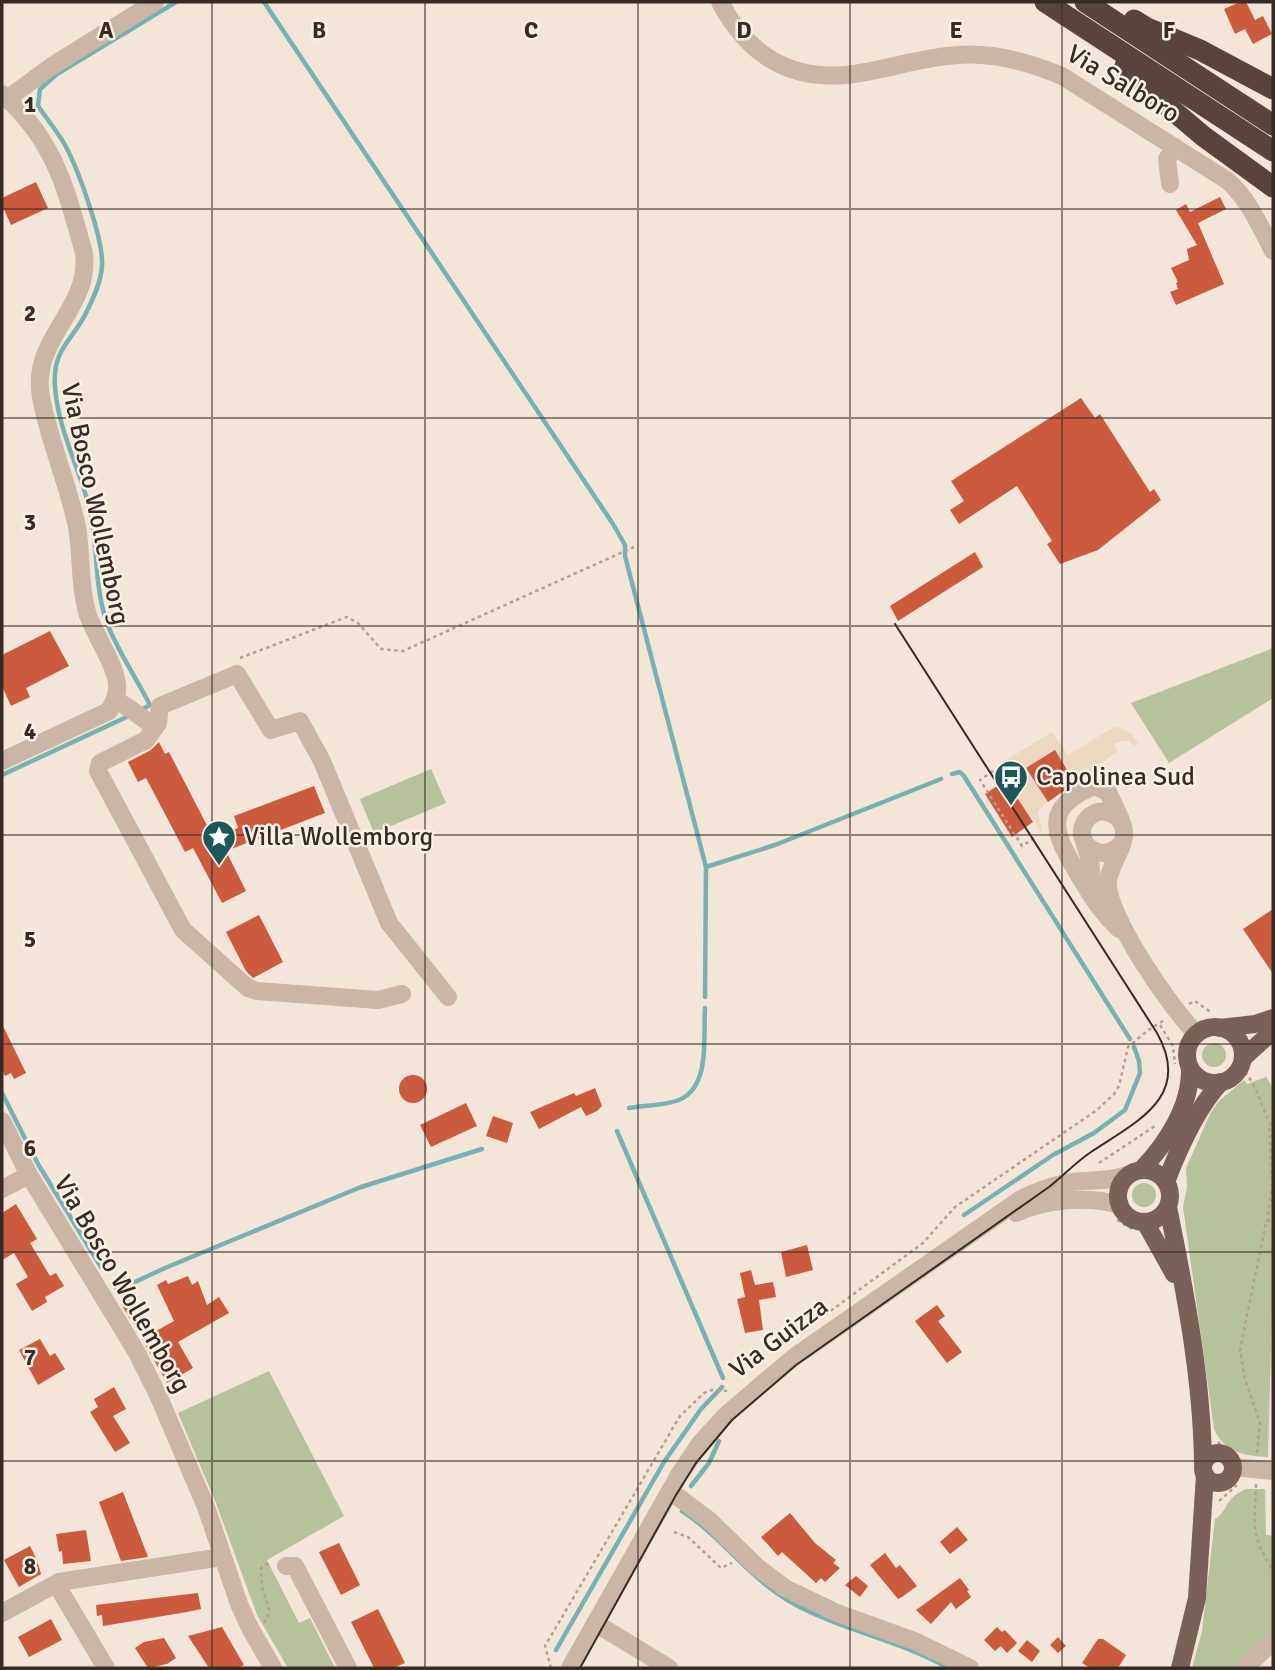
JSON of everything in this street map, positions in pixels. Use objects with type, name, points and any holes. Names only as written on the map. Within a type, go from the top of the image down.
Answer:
[{"type":"highway","points":[[1045,2],[1273,151]]},
{"type":"highway","points":[[1085,2],[1273,125]]},
{"type":"highway","points":[[1106,2],[1147,28],[1200,50],[1273,89]]},
{"type":"highway","points":[[1082,26],[1178,115],[1273,187]]},
{"type":"main road","points":[[1117,1211],[1119,1189],[1157,1153],[1186,1101],[1191,1081],[1183,1069],[1188,1050],[1197,1034],[1204,1030],[1255,1024],[1273,1018]]},
{"type":"main road","points":[[1220,1028],[1228,1030],[1240,1042],[1244,1066]]},
{"type":"main road","points":[[1166,1182],[1182,1145],[1210,1094],[1244,1066],[1273,1031]]},
{"type":"main road","points":[[1183,1069],[1203,1080],[1221,1083]]},
{"type":"main road","points":[[1135,1173],[1155,1172],[1166,1182],[1203,1424],[1204,1469],[1197,1598],[1180,1668]]},
{"type":"main road","points":[[1168,1207],[1159,1218],[1139,1226],[1165,1255],[1183,1293]]},
{"type":"main road","name":"Via Guizza","points":[[1117,1211],[1139,1226]]},
{"type":"main road","points":[[1203,1424],[1229,1464]]},
{"type":"main road","points":[[1204,1469],[1213,1453],[1229,1464]]},
{"type":"main road","points":[[1204,1469],[1217,1483],[1229,1464]]},
{"type":"main road","points":[[1202,1511],[1229,1464]]},
{"type":"street","name":"Via Bosco Wollemborg","points":[[135,713],[118,685],[87,612],[77,527],[40,395],[40,367],[48,343],[78,296],[85,275],[84,253],[58,166],[40,137],[5,97],[155,2]]},
{"type":"street","name":"Via Salboro","points":[[720,2],[732,24],[750,46],[773,62],[796,71],[847,75],[955,55],[979,54],[1035,64],[1062,76],[1228,181],[1239,192],[1273,251]]},
{"type":"street","points":[[1170,184],[1167,159],[1175,146]]},
{"type":"street","points":[[2,761],[109,711],[135,713],[158,723],[160,706],[237,674],[271,730],[300,721],[322,761],[389,923],[448,998]]},
{"type":"street","points":[[135,713],[146,740],[100,763],[98,771],[183,930],[248,988],[257,991],[378,1000],[402,994]]},
{"type":"street","points":[[1127,936],[1096,904],[1060,844],[1057,819],[1065,805],[1095,786],[1108,792],[1122,823],[1124,837],[1109,874],[1108,891],[1127,936],[1177,1012],[1197,1034]]},
{"type":"street","points":[[1096,904],[1090,860],[1082,831],[1088,818],[1106,811],[1122,823]]},
{"type":"street","points":[[1085,844],[1103,854],[1121,844]]},
{"type":"street","name":"Via Bosco Wollemborg","points":[[2,1122],[29,1175],[141,1362],[193,1474],[251,1630],[273,1668]]},
{"type":"street","name":"Via Guizza","points":[[570,1668],[598,1625],[673,1493],[689,1459],[714,1427],[767,1378],[1021,1199],[1049,1187],[1084,1181],[1107,1181],[1135,1173]]},
{"type":"street","points":[[2,1189],[29,1175]]},
{"type":"street","name":"Via Guizza","points":[[673,1493],[718,1435],[770,1385],[992,1226],[1024,1209],[1048,1202],[1103,1201],[1117,1211]]},
{"type":"street","points":[[1229,1464],[1262,1476]]},
{"type":"street","points":[[673,1493],[709,1520],[757,1567],[785,1588],[837,1613],[917,1642],[970,1668]]},
{"type":"street","points":[[2,1613],[59,1582],[222,1557]]},
{"type":"street","points":[[278,1564],[295,1566],[348,1668]]},
{"type":"street","points":[[59,1582],[61,1592],[106,1668]]},
{"type":"street","points":[[598,1625],[669,1668]]},
{"type":"street","name":"Via Guizza","points":[[580,1668],[598,1625]]},
{"type":"street","points":[[1245,1668],[1273,1641]]},
{"type":"path","points":[[238,659],[347,617],[358,623],[381,649],[402,651],[634,547]]},
{"type":"path","points":[[993,771],[980,780],[1022,846],[1035,838]]},
{"type":"path","points":[[1160,1024],[1183,1069]]},
{"type":"path","points":[[815,1322],[923,1243],[955,1208],[1107,1102],[1119,1086],[1128,1047],[1143,1035]]},
{"type":"path","points":[[1244,1066],[1256,1086],[1268,1121],[1272,1185],[1240,1350],[1245,1379],[1260,1423],[1262,1476],[1253,1511],[1255,1535],[1259,1548],[1273,1570]]},
{"type":"path","points":[[1095,1165],[1153,1128],[1162,1118]]},
{"type":"path","points":[[1268,1121],[1273,1128]]},
{"type":"path","points":[[1117,1211],[1139,1226]]},
{"type":"path","points":[[1266,1223],[1273,1217]]},
{"type":"path","points":[[551,1668],[545,1646],[659,1449],[681,1416],[704,1393],[725,1391]]},
{"type":"path","points":[[1217,1439],[1229,1464]]},
{"type":"path","points":[[1202,1511],[1214,1513],[1225,1494],[1239,1484],[1262,1476]]},
{"type":"path","points":[[674,1532],[688,1537],[721,1568],[731,1564]]},
{"type":"path","points":[[251,1630],[265,1623],[270,1612],[260,1576],[261,1568],[278,1564]]},
{"type":"green space","points":[[1273,648],[1273,698],[1169,763],[1131,703]]},
{"type":"green space","points":[[431,769],[446,803],[374,833],[360,799]]},
{"type":"green space","points":[[1209,1043],[1219,1043],[1226,1050],[1226,1060],[1219,1067],[1209,1067],[1202,1060],[1202,1050]]},
{"type":"green space","points":[[1266,1077],[1273,1088],[1273,1271],[1268,1457],[1229,1448],[1214,1429],[1183,1207],[1187,1187],[1186,1168],[1211,1112],[1219,1101],[1244,1080],[1247,1084]]},
{"type":"green space","points":[[1144,1183],[1153,1186],[1156,1195],[1153,1204],[1144,1207],[1135,1204],[1132,1195],[1135,1186]]},
{"type":"green space","points":[[269,1371],[344,1516],[267,1560],[299,1623],[310,1618],[335,1668],[288,1668],[257,1615],[216,1503],[178,1413]]},
{"type":"green space","points":[[1246,1489],[1265,1489],[1266,1535],[1273,1536],[1273,1637],[1243,1668],[1192,1668],[1202,1631],[1215,1519],[1233,1497]]},
{"type":"shaded area","points":[[1114,727],[1132,734],[1138,744],[1135,746],[1129,741],[1122,741],[1114,744],[1118,751],[1044,805],[1038,812],[1043,835],[998,765],[1052,732],[1068,755]]},
{"type":"building","points":[[1246,2],[1255,20],[1263,16],[1272,34],[1253,44],[1245,29],[1235,34],[1224,9]]},
{"type":"building","points":[[36,182],[48,208],[11,225],[2,205],[2,198]]},
{"type":"building","points":[[1220,197],[1226,209],[1198,223],[1224,284],[1176,305],[1170,292],[1178,289],[1178,282],[1171,268],[1189,260],[1187,249],[1197,245],[1176,210],[1186,204],[1190,212]]},
{"type":"building","points":[[1081,398],[1095,418],[1100,414],[1150,492],[1154,489],[1161,500],[1098,550],[1060,564],[1047,544],[1052,541],[1017,486],[959,524],[950,510],[964,501],[951,481]]},
{"type":"building","points":[[975,552],[983,567],[898,621],[890,606]]},
{"type":"building","points":[[50,631],[69,666],[26,688],[30,697],[11,706],[2,686],[2,655]]},
{"type":"building","points":[[159,742],[165,754],[169,752],[213,837],[238,828],[234,816],[314,786],[325,813],[226,851],[246,891],[222,903],[193,848],[185,852],[146,778],[138,782],[128,762],[151,750]]},
{"type":"building","points":[[1055,750],[1075,783],[1048,802],[1026,768]]},
{"type":"building","points":[[1006,780],[1033,822],[1012,837],[985,794]]},
{"type":"building","points":[[1273,909],[1273,974],[1243,929]]},
{"type":"building","points":[[259,915],[283,962],[253,978],[246,971],[226,932]]},
{"type":"building","points":[[2,1024],[26,1073],[14,1079],[11,1073],[5,1076],[2,1069]]},
{"type":"building","points":[[413,1075],[423,1079],[427,1089],[423,1099],[413,1103],[403,1099],[399,1089],[403,1079]]},
{"type":"building","points":[[595,1088],[602,1106],[597,1111],[586,1116],[581,1107],[539,1129],[530,1112],[574,1093],[576,1096]]},
{"type":"building","points":[[466,1103],[477,1126],[431,1147],[420,1125]]},
{"type":"building","points":[[493,1116],[513,1123],[507,1143],[486,1136]]},
{"type":"building","points":[[16,1204],[37,1239],[30,1243],[50,1276],[56,1273],[64,1286],[45,1297],[47,1302],[32,1311],[16,1284],[28,1277],[14,1253],[2,1260],[2,1213]]},
{"type":"building","points":[[807,1245],[813,1270],[786,1277],[781,1252]]},
{"type":"building","points":[[751,1270],[755,1285],[773,1282],[776,1297],[759,1300],[763,1330],[745,1333],[737,1299],[745,1297],[740,1273]]},
{"type":"building","points":[[188,1276],[192,1285],[198,1281],[207,1305],[219,1297],[229,1313],[178,1342],[193,1368],[167,1383],[142,1339],[174,1321],[157,1285],[166,1280],[168,1284]]},
{"type":"building","points":[[129,1300],[137,1315],[130,1319],[121,1304]]},
{"type":"building","points":[[937,1305],[945,1316],[938,1321],[962,1352],[947,1363],[915,1321]]},
{"type":"building","points":[[40,1339],[50,1356],[55,1353],[65,1369],[38,1385],[19,1350]]},
{"type":"building","points":[[114,1387],[126,1409],[113,1416],[130,1443],[115,1452],[90,1412],[98,1407],[94,1399]]},
{"type":"building","points":[[123,1492],[148,1557],[121,1561],[99,1502]]},
{"type":"building","points":[[790,1513],[815,1543],[836,1560],[833,1563],[840,1568],[825,1582],[821,1578],[816,1583],[782,1552],[778,1556],[761,1537]]},
{"type":"building","points":[[957,1527],[968,1540],[950,1554],[940,1542]]},
{"type":"building","points":[[86,1530],[91,1561],[63,1564],[56,1534]]},
{"type":"building","points":[[339,1543],[360,1585],[341,1595],[319,1552]]},
{"type":"building","points":[[30,1546],[41,1574],[19,1587],[4,1560]]},
{"type":"building","points":[[885,1553],[896,1568],[900,1565],[917,1586],[898,1599],[870,1565]]},
{"type":"building","points":[[856,1576],[868,1586],[860,1597],[845,1585]]},
{"type":"building","points":[[960,1578],[971,1597],[956,1609],[951,1602],[931,1624],[916,1610]]},
{"type":"building","points":[[198,1593],[201,1609],[103,1626],[102,1615],[97,1616],[96,1605]]},
{"type":"building","points":[[378,1609],[405,1663],[393,1668],[374,1668],[351,1622]]},
{"type":"building","points":[[51,1619],[62,1640],[29,1657],[18,1637]]},
{"type":"building","points":[[222,1627],[244,1665],[237,1668],[209,1668],[188,1636]]},
{"type":"building","points":[[997,1627],[1002,1632],[1005,1630],[1017,1643],[1007,1653],[1001,1646],[995,1651],[984,1640]]},
{"type":"building","points":[[1058,1637],[1066,1646],[1058,1653],[1050,1645]]},
{"type":"building","points":[[164,1638],[176,1658],[167,1664],[148,1668],[135,1648],[144,1642]]},
{"type":"building","points":[[1098,1639],[1103,1639],[1126,1655],[1118,1668],[1090,1668],[1082,1663]]},
{"type":"building","points":[[1027,1640],[1040,1651],[1032,1662],[1018,1651]]},
{"type":"waterway","points":[[139,711],[150,705],[106,620],[90,510],[60,419],[55,387],[60,354],[90,306],[97,289],[102,254],[89,205],[70,156],[38,106],[40,89],[57,74],[176,2]]},
{"type":"waterway","points":[[264,2],[625,545],[625,556],[706,867],[705,997]]},
{"type":"waterway","points":[[2,775],[131,715]]},
{"type":"waterway","points":[[952,774],[960,772],[964,776],[1130,1039]]},
{"type":"waterway","points":[[706,867],[775,845],[941,779]]},
{"type":"waterway","points":[[629,1108],[679,1100],[696,1084],[703,1060],[705,1008]]},
{"type":"waterway","points":[[964,1215],[1053,1155],[1094,1133],[1125,1110],[1140,1073],[1134,1047]]},
{"type":"waterway","points":[[2,1093],[38,1164],[101,1267]]},
{"type":"waterway","points":[[617,1131],[723,1378]]},
{"type":"waterway","points":[[112,1284],[116,1288],[122,1288],[361,1187],[482,1149]]},
{"type":"waterway","points":[[556,1650],[664,1462],[701,1409],[722,1387]]},
{"type":"waterway","points":[[691,1486],[709,1463],[719,1441]]},
{"type":"waterway","points":[[682,1511],[709,1532],[760,1580],[789,1601],[828,1620],[909,1649],[948,1668]]},
{"type":"tram line","points":[[580,1668],[676,1495],[696,1463],[732,1420],[796,1365],[1049,1187],[1085,1156],[1141,1118],[1164,1091],[1168,1074],[1166,1055],[1157,1033],[895,624]]},
{"type":"place","name":"Capolinea Sud","points":[[1011,807]]},
{"type":"place","name":"Villa Wollemborg","points":[[219,867]]}]
